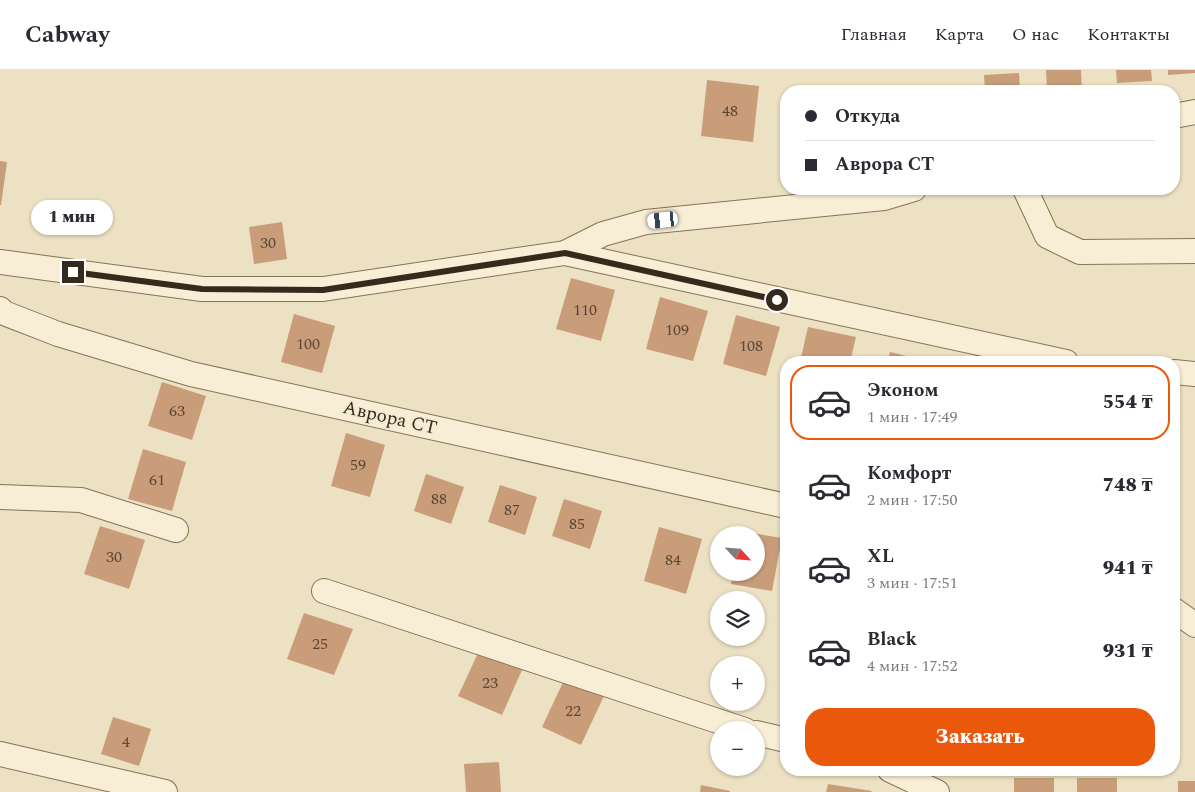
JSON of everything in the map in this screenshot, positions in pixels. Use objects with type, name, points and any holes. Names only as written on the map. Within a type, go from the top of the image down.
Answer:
[{"type":"street","points":[[1180,115],[1195,112]]},
{"type":"street","points":[[0,262],[202,289],[323,290],[565,253],[603,234],[646,222],[884,198],[894,195]]},
{"type":"street","points":[[1028,195],[1048,236],[1070,250],[1080,252],[1195,251]]},
{"type":"street","points":[[565,253],[1038,356]]},
{"type":"street","name":"Аврора СТ","points":[[0,309],[4,313],[58,334],[191,374],[780,505]]},
{"type":"street","points":[[1180,373],[1195,374]]},
{"type":"street","points":[[0,497],[81,500],[176,530]]},
{"type":"street","points":[[324,591],[719,721]]},
{"type":"street","points":[[1180,614],[1195,625]]},
{"type":"street","points":[[765,735],[780,739]]},
{"type":"street","points":[[0,754],[165,792]]},
{"type":"street","points":[[903,776],[937,792]]},
{"type":"building","points":[[1046,70],[1081,70],[1082,85],[1047,85]]},
{"type":"building","points":[[1116,70],[1151,70],[1152,81],[1117,83]]},
{"type":"building","points":[[1168,70],[1195,70],[1195,73],[1168,75]]},
{"type":"building","points":[[1019,73],[1020,85],[985,85],[984,75]]},
{"type":"building","points":[[707,80],[759,86],[753,142],[701,136]]},
{"type":"building","points":[[0,161],[7,162],[1,205],[0,205]]},
{"type":"building","points":[[282,222],[287,259],[254,264],[249,227]]},
{"type":"building","points":[[571,278],[615,290],[601,341],[556,329]]},
{"type":"building","points":[[660,297],[708,311],[693,361],[646,349]]},
{"type":"building","points":[[294,314],[335,326],[322,373],[281,362]]},
{"type":"building","points":[[736,315],[780,327],[766,376],[723,364]]},
{"type":"building","points":[[808,327],[856,337],[851,356],[801,356]]},
{"type":"building","points":[[890,352],[906,356],[889,356]]},
{"type":"building","points":[[162,382],[206,396],[192,440],[148,426]]},
{"type":"building","points":[[346,433],[385,445],[370,497],[331,486]]},
{"type":"building","points":[[143,449],[186,462],[172,511],[128,499]]},
{"type":"building","points":[[426,474],[464,487],[451,524],[414,511]]},
{"type":"building","points":[[500,485],[537,497],[525,535],[488,522]]},
{"type":"building","points":[[564,499],[602,511],[590,549],[552,536]]},
{"type":"building","points":[[100,526],[145,540],[129,589],[84,574]]},
{"type":"building","points":[[659,527],[702,539],[686,594],[644,581]]},
{"type":"building","points":[[765,535],[780,538],[780,549],[772,591],[731,584],[732,581],[765,581]]},
{"type":"building","points":[[304,613],[353,629],[334,675],[287,659]]},
{"type":"building","points":[[479,651],[522,670],[502,715],[458,696]]},
{"type":"building","points":[[565,678],[604,696],[581,745],[542,727]]},
{"type":"building","points":[[113,717],[151,729],[139,766],[101,754]]},
{"type":"building","points":[[499,762],[501,792],[466,792],[464,764]]},
{"type":"building","points":[[1014,778],[1054,778],[1054,792],[1014,792]]},
{"type":"building","points":[[1077,778],[1117,778],[1117,792],[1077,792]]},
{"type":"building","points":[[1178,781],[1195,781],[1195,792],[1178,792]]},
{"type":"building","points":[[828,784],[872,791],[826,792]]},
{"type":"building","points":[[701,785],[730,791],[730,792],[700,792]]},
{"type":"route","points":[[73,272],[202,289],[323,290],[565,253],[777,300]]}]
